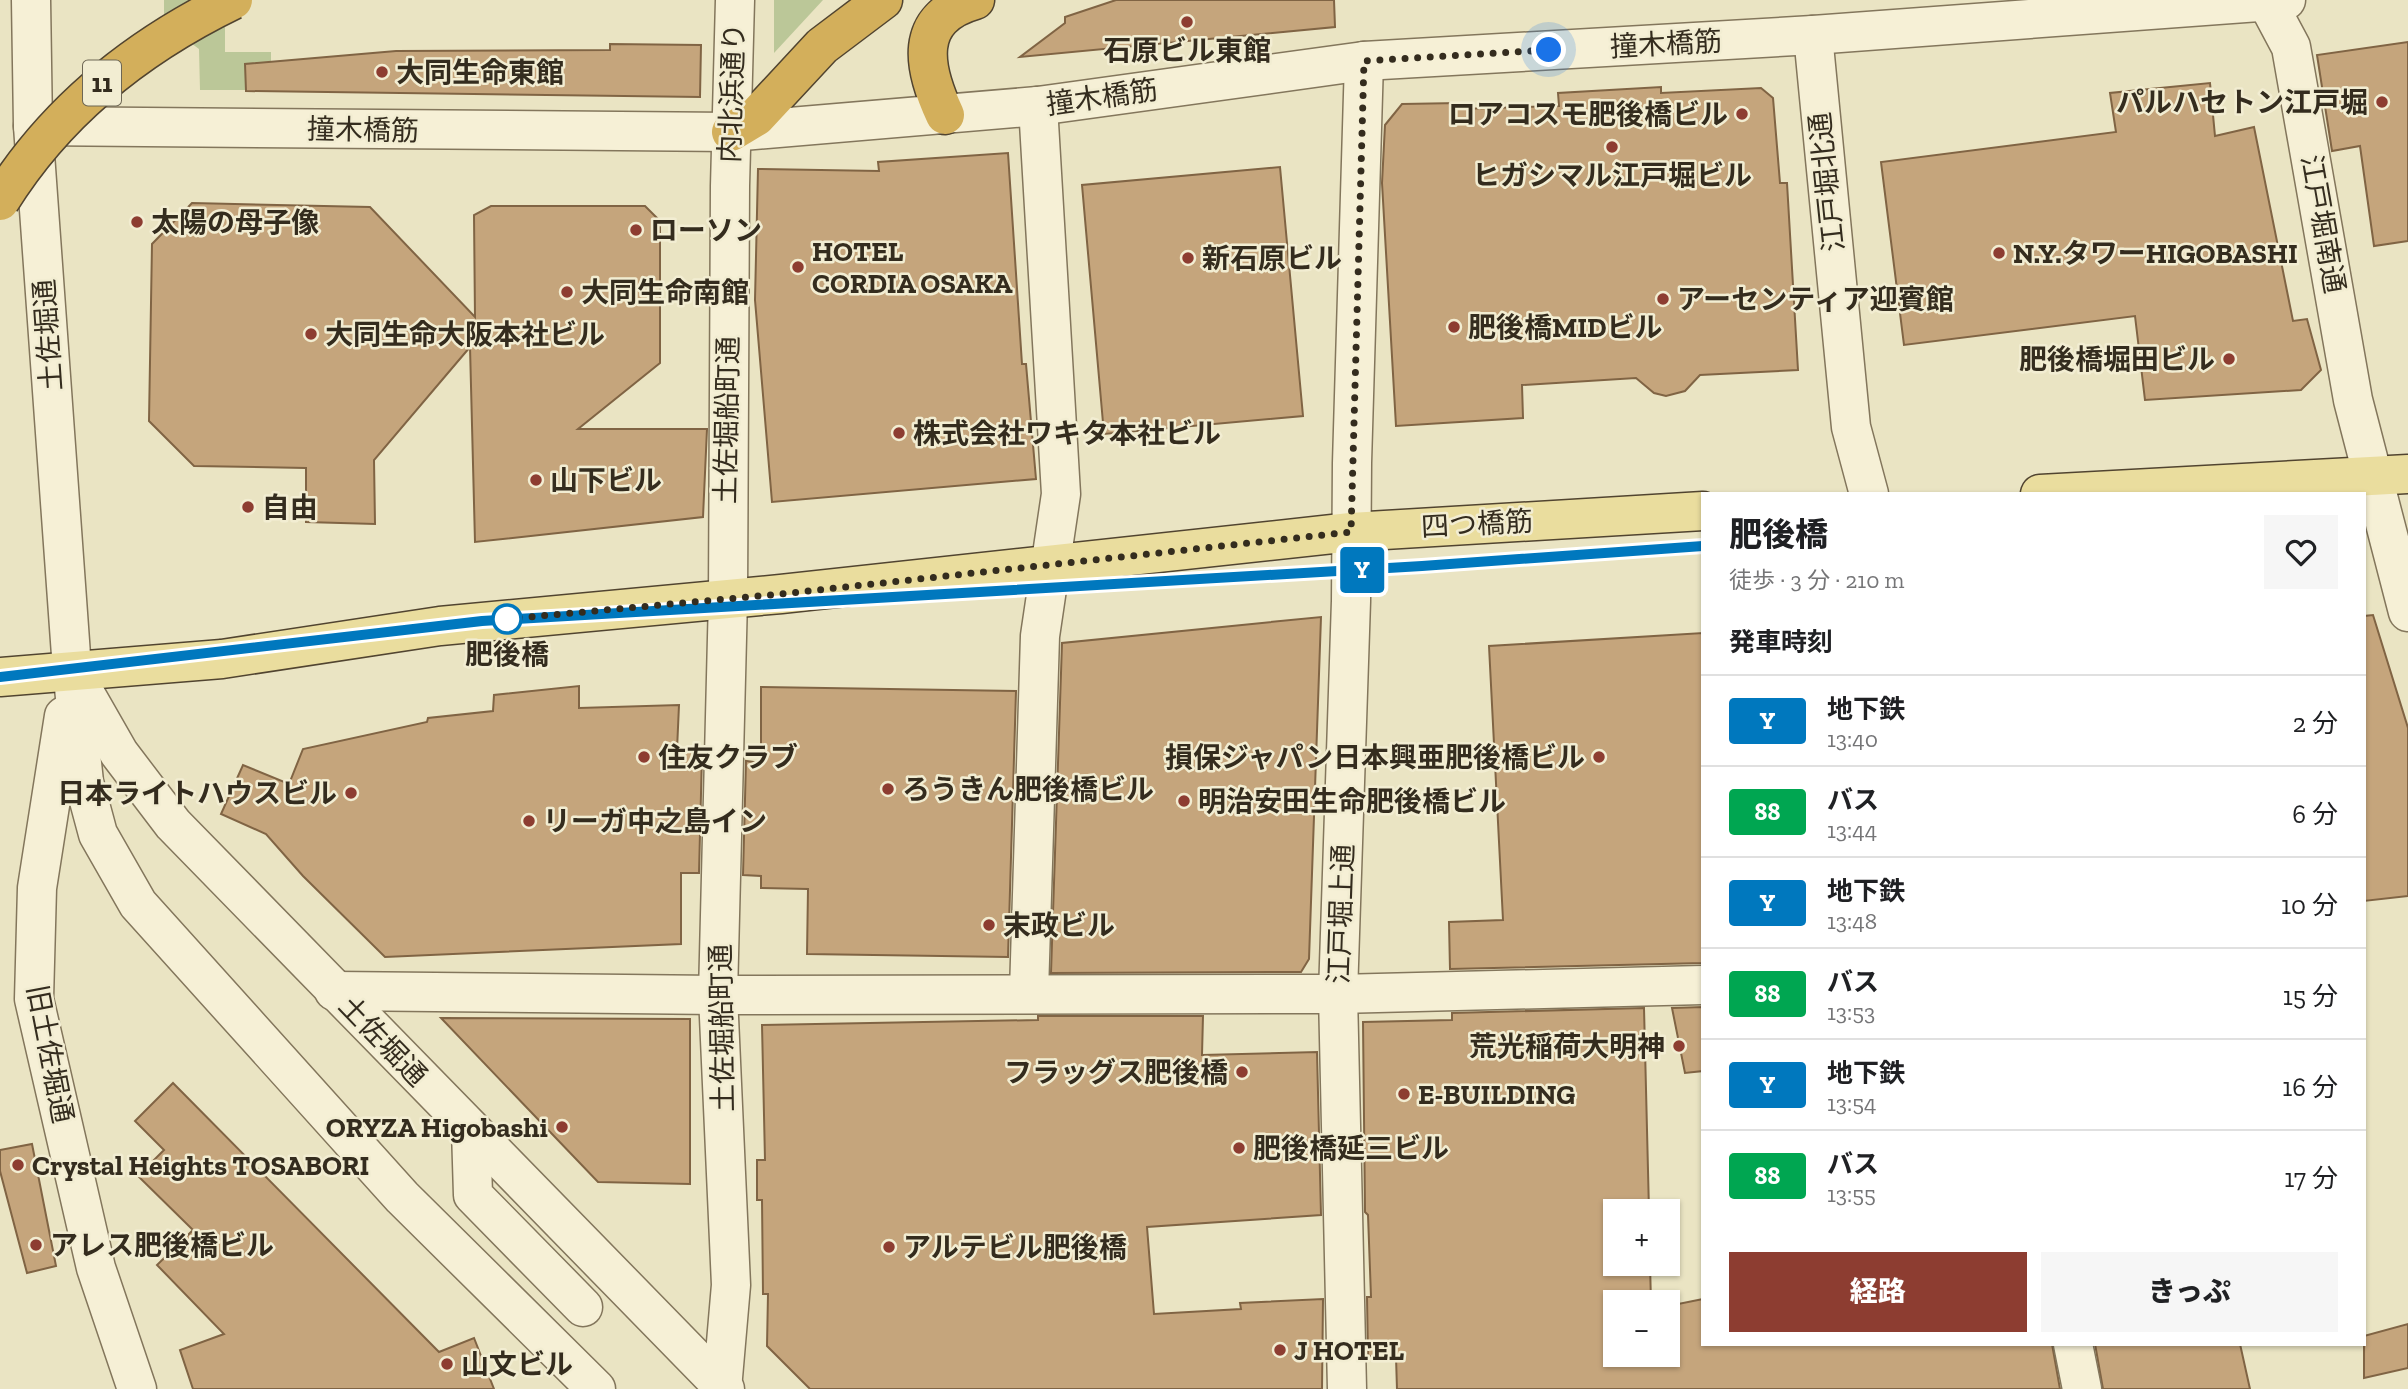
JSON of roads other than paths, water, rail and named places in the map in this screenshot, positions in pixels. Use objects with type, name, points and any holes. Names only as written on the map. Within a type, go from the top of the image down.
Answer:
[{"type":"highway","name":"11","points":[[0,201],[20,168],[79,102],[133,57],[194,19],[233,0]]},
{"type":"highway","points":[[743,131],[822,46],[883,0]]},
{"type":"highway","points":[[945,115],[927,67],[928,41],[939,19],[961,4],[975,0]]},
{"type":"main road","points":[[2077,492],[2408,474]]},
{"type":"main road","name":"四つ橋筋","points":[[0,677],[72,669],[222,659],[440,626],[1351,532],[1701,511]]},
{"type":"street","name":"土佐堀通","points":[[32,0],[33,126],[72,669],[84,782],[98,834],[138,904],[402,1196],[596,1389]]},
{"type":"street","name":"内北浜通り","points":[[730,186],[743,131],[735,0]]},
{"type":"street","name":"江戸堀南通","points":[[2266,0],[2291,47],[2353,400],[2370,476]]},
{"type":"street","name":"撞木橋筋","points":[[33,126],[693,134],[1038,106],[1364,61],[1813,35],[2286,0]]},
{"type":"street","name":"江戸堀北通","points":[[1813,35],[1851,427],[1869,492]]},
{"type":"street","name":"江戸堀上通","points":[[1347,1389],[1338,994],[1352,601],[1351,532],[1364,61]]},
{"type":"street","points":[[1029,992],[1040,636],[1061,494],[1038,106]]},
{"type":"street","name":"土佐堀船町通","points":[[724,1388],[731,1285],[718,995],[729,598],[726,527],[730,186]]},
{"type":"street","points":[[2370,476],[2408,612]]},
{"type":"street","name":"土佐堀通","points":[[72,669],[119,753],[173,824],[724,1388]]},
{"type":"street","name":"旧土佐堀通","points":[[72,669],[37,888],[34,999],[96,1268],[137,1389]]},
{"type":"street","points":[[334,991],[718,995],[1029,992],[1338,994],[1701,985]]},
{"type":"street","points":[[471,1130],[472,1195],[583,1307]]},
{"type":"street","points":[[2073,1346],[2082,1389]]},
{"type":"metro line","name":"Y","points":[[0,677],[482,621],[1422,566],[1701,546]]},
{"type":"place","name":"石原ビル東館","points":[[1187,22]]},
{"type":"place","name":"大同生命東館","points":[[382,72]]},
{"type":"place","name":"パルハセトン江戸堀","points":[[2382,102]]},
{"type":"place","name":"ロアコスモ肥後橋ビル","points":[[1742,114]]},
{"type":"place","name":"ヒガシマル江戸堀ビル","points":[[1612,147]]},
{"type":"place","name":"太陽の母子像","points":[[137,222]]},
{"type":"place","name":"ローソン","points":[[636,230]]},
{"type":"place","name":"N.Y.タワーHIGOBASHI","points":[[1999,253]]},
{"type":"place","name":"新石原ビル","points":[[1188,258]]},
{"type":"place","name":"HOTEL CORDIA OSAKA","points":[[798,267]]},
{"type":"place","name":"大同生命南館","points":[[567,292]]},
{"type":"place","name":"アーセンティア迎賓館","points":[[1663,299]]},
{"type":"place","name":"肥後橋MIDビル","points":[[1454,327]]},
{"type":"place","name":"大同生命大阪本社ビル","points":[[311,334]]},
{"type":"place","name":"肥後橋堀田ビル","points":[[2229,359]]},
{"type":"place","name":"株式会社ワキタ本社ビル","points":[[899,433]]},
{"type":"place","name":"山下ビル","points":[[536,480]]},
{"type":"place","name":"自由","points":[[248,507]]},
{"type":"place","name":"肥後橋","points":[[507,619]]},
{"type":"place","name":"住友クラブ","points":[[644,757]]},
{"type":"place","name":"損保ジャパン日本興亜肥後橋ビル","points":[[1599,757]]},
{"type":"place","name":"ろうきん肥後橋ビル","points":[[888,789]]},
{"type":"place","name":"日本ライトハウスビル","points":[[351,793]]},
{"type":"place","name":"明治安田生命肥後橋ビル","points":[[1184,801]]},
{"type":"place","name":"リーガ中之島イン","points":[[529,821]]},
{"type":"place","name":"末政ビル","points":[[989,925]]},
{"type":"place","name":"荒光稲荷大明神","points":[[1679,1046]]},
{"type":"place","name":"フラッグス肥後橋","points":[[1242,1072]]},
{"type":"place","name":"E-BUILDING","points":[[1404,1094]]},
{"type":"place","name":"ORYZA Higobashi","points":[[562,1127]]},
{"type":"place","name":"肥後橋延三ビル","points":[[1239,1148]]},
{"type":"place","name":"Crystal Heights TOSABORI","points":[[18,1165]]},
{"type":"place","name":"アレス肥後橋ビル","points":[[36,1245]]},
{"type":"place","name":"アルテビル肥後橋","points":[[889,1247]]},
{"type":"place","name":"J HOTEL","points":[[1280,1350]]},
{"type":"place","name":"山文ビル","points":[[447,1364]]}]
